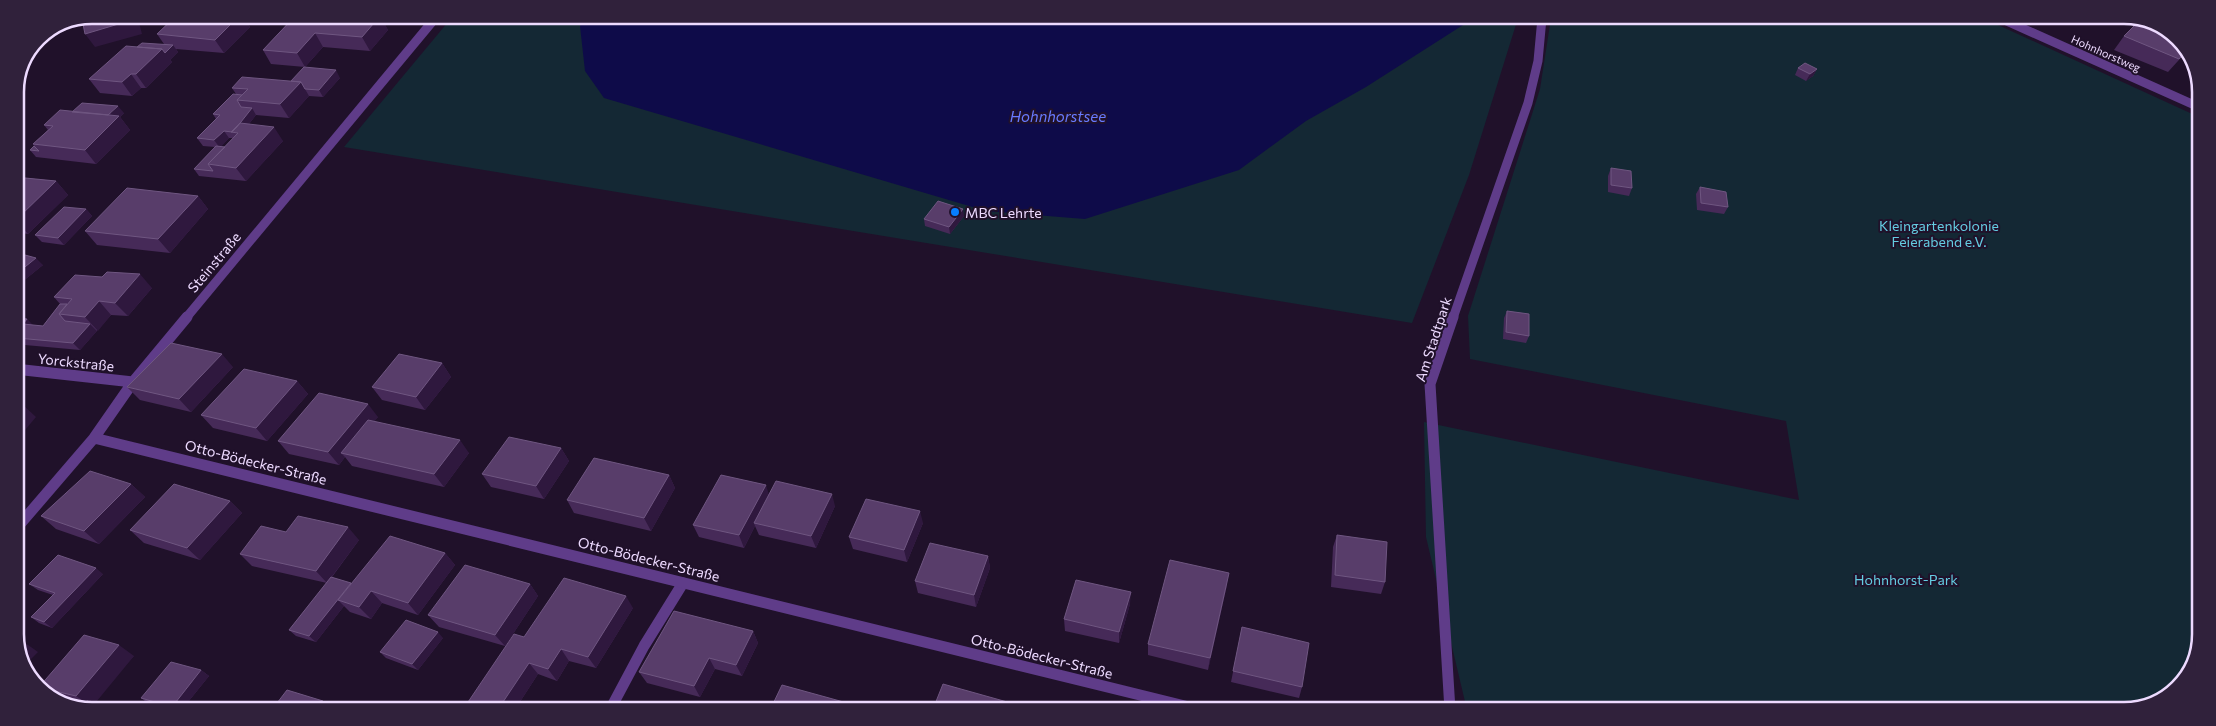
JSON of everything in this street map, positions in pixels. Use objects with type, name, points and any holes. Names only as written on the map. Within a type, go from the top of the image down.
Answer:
[{"type":"street","name":"Steinstraße","points":[[24,520],[94,438],[133,382],[430,24]]},
{"type":"street","name":"Am Stadtpark","points":[[1450,702],[1430,384],[1528,103],[1538,61],[1541,24]]},
{"type":"street","name":"Hohnhorstweg","points":[[2013,24],[2192,104]]},
{"type":"street","name":"Yorckstraße","points":[[24,370],[133,382]]},
{"type":"street","name":"Otto-Bödecker-Straße","points":[[94,438],[1168,702]]},
{"type":"street","points":[[614,702],[644,646],[683,583]]},
{"type":"green space","points":[[446,24],[1516,24],[1469,175],[1412,323],[344,147]]},
{"type":"green space","name":"Kleingartenkolonie Feierabend e.V.","points":[[1550,24],[1996,24],[2192,114],[2192,643],[2181,672],[2172,682],[2158,693],[2146,699],[2133,702],[1465,702],[1426,537],[1424,422],[1799,500],[1786,421],[1470,359],[1468,316],[1540,89]]},
{"type":"water","name":"Hohnhorstsee","points":[[581,24],[1465,24],[1366,87],[1306,121],[1239,170],[1085,219],[986,211],[604,98],[585,71],[580,26]]},
{"type":"building","points":[[119,24],[85,34],[83,25]]},
{"type":"building","points":[[168,24],[231,24],[215,40],[157,34]]},
{"type":"building","points":[[288,24],[373,24],[362,37],[315,33],[297,53],[263,50]]},
{"type":"building","points":[[2135,25],[2142,26],[2158,33],[2169,41],[2182,56],[2179,59],[2124,36]]},
{"type":"building","points":[[142,43],[173,45],[165,53],[162,49],[137,47]]},
{"type":"building","points":[[126,46],[162,49],[136,74],[131,74],[122,82],[89,79]]},
{"type":"building","points":[[1805,63],[1817,69],[1810,74],[1798,68]]},
{"type":"building","points":[[304,67],[336,70],[319,90],[305,89],[301,82],[291,81]]},
{"type":"building","points":[[242,77],[301,82],[280,104],[237,100],[248,89],[232,88]]},
{"type":"building","points":[[233,94],[242,95],[237,100],[241,107],[252,108],[237,127],[232,132],[224,131],[214,140],[197,138],[220,115],[213,114]]},
{"type":"building","points":[[82,103],[118,106],[108,115],[72,112]]},
{"type":"building","points":[[60,110],[119,116],[85,150],[33,144],[53,126],[44,125]]},
{"type":"building","points":[[240,123],[274,127],[236,168],[208,164],[238,133],[231,132]]},
{"type":"building","points":[[34,146],[39,151],[30,150]]},
{"type":"building","points":[[216,146],[225,147],[208,164],[213,171],[194,169]]},
{"type":"building","points":[[1611,168],[1631,171],[1632,188],[1611,185]]},
{"type":"building","points":[[24,178],[56,181],[24,212]]},
{"type":"building","points":[[1700,187],[1726,192],[1728,207],[1701,203]]},
{"type":"building","points":[[127,188],[198,196],[158,239],[85,231]]},
{"type":"building","points":[[938,201],[963,209],[949,227],[924,219]]},
{"type":"building","points":[[64,207],[86,209],[58,238],[35,235]]},
{"type":"building","points":[[25,255],[36,258],[24,268]]},
{"type":"building","points":[[107,272],[140,274],[115,303],[99,301],[85,317],[59,314],[72,299],[54,297],[75,275],[102,277]]},
{"type":"building","points":[[60,304],[67,304],[59,314],[65,321],[90,324],[73,343],[24,339],[24,324],[43,326]]},
{"type":"building","points":[[1507,311],[1529,314],[1529,336],[1506,332]]},
{"type":"building","points":[[171,343],[222,354],[179,399],[127,387]]},
{"type":"building","points":[[399,354],[442,363],[416,397],[372,387]]},
{"type":"building","points":[[244,369],[297,381],[256,428],[201,415]]},
{"type":"building","points":[[319,393],[368,404],[328,452],[278,441]]},
{"type":"building","points":[[368,420],[460,440],[434,474],[341,453]]},
{"type":"building","points":[[509,437],[561,448],[536,486],[482,474]]},
{"type":"building","points":[[594,458],[669,475],[644,518],[567,500]]},
{"type":"building","points":[[90,471],[131,484],[84,531],[41,516]]},
{"type":"building","points":[[721,475],[766,485],[739,535],[693,525]]},
{"type":"building","points":[[776,481],[832,494],[811,536],[754,523]]},
{"type":"building","points":[[174,484],[230,501],[187,548],[130,530]]},
{"type":"building","points":[[866,499],[920,511],[904,550],[849,537]]},
{"type":"building","points":[[298,516],[348,527],[316,571],[240,554],[261,526],[286,532]]},
{"type":"building","points":[[1337,535],[1387,542],[1385,582],[1335,575]]},
{"type":"building","points":[[390,536],[445,553],[408,603],[371,591],[359,607],[338,600]]},
{"type":"building","points":[[930,543],[988,556],[974,595],[915,581]]},
{"type":"building","points":[[58,555],[96,568],[44,622],[31,617],[55,593],[29,584]]},
{"type":"building","points":[[1170,560],[1229,573],[1210,658],[1148,644]]},
{"type":"building","points":[[465,565],[530,584],[495,635],[428,615]]},
{"type":"building","points":[[331,577],[351,583],[309,636],[289,630]]},
{"type":"building","points":[[564,578],[626,596],[588,657],[561,649],[548,669],[529,663],[503,702],[468,702],[514,634],[524,637]]},
{"type":"building","points":[[1076,580],[1131,592],[1119,632],[1064,619]]},
{"type":"building","points":[[674,611],[753,631],[736,665],[709,658],[694,686],[639,672]]},
{"type":"building","points":[[406,620],[438,632],[412,664],[380,652]]},
{"type":"building","points":[[1242,627],[1309,643],[1302,687],[1233,671]]},
{"type":"building","points":[[84,635],[119,645],[76,696],[54,691],[44,682]]},
{"type":"building","points":[[171,662],[201,670],[176,702],[155,702],[141,698]]},
{"type":"building","points":[[943,684],[1007,702],[936,702]]},
{"type":"building","points":[[782,685],[844,702],[774,702]]},
{"type":"building","points":[[287,690],[323,701],[322,702],[278,702]]},
{"type":"place","name":"MBC Lehrte","points":[[955,212]]},
{"type":"park label","name":"Hohnhorst-Park","points":[[1906,579]]}]
